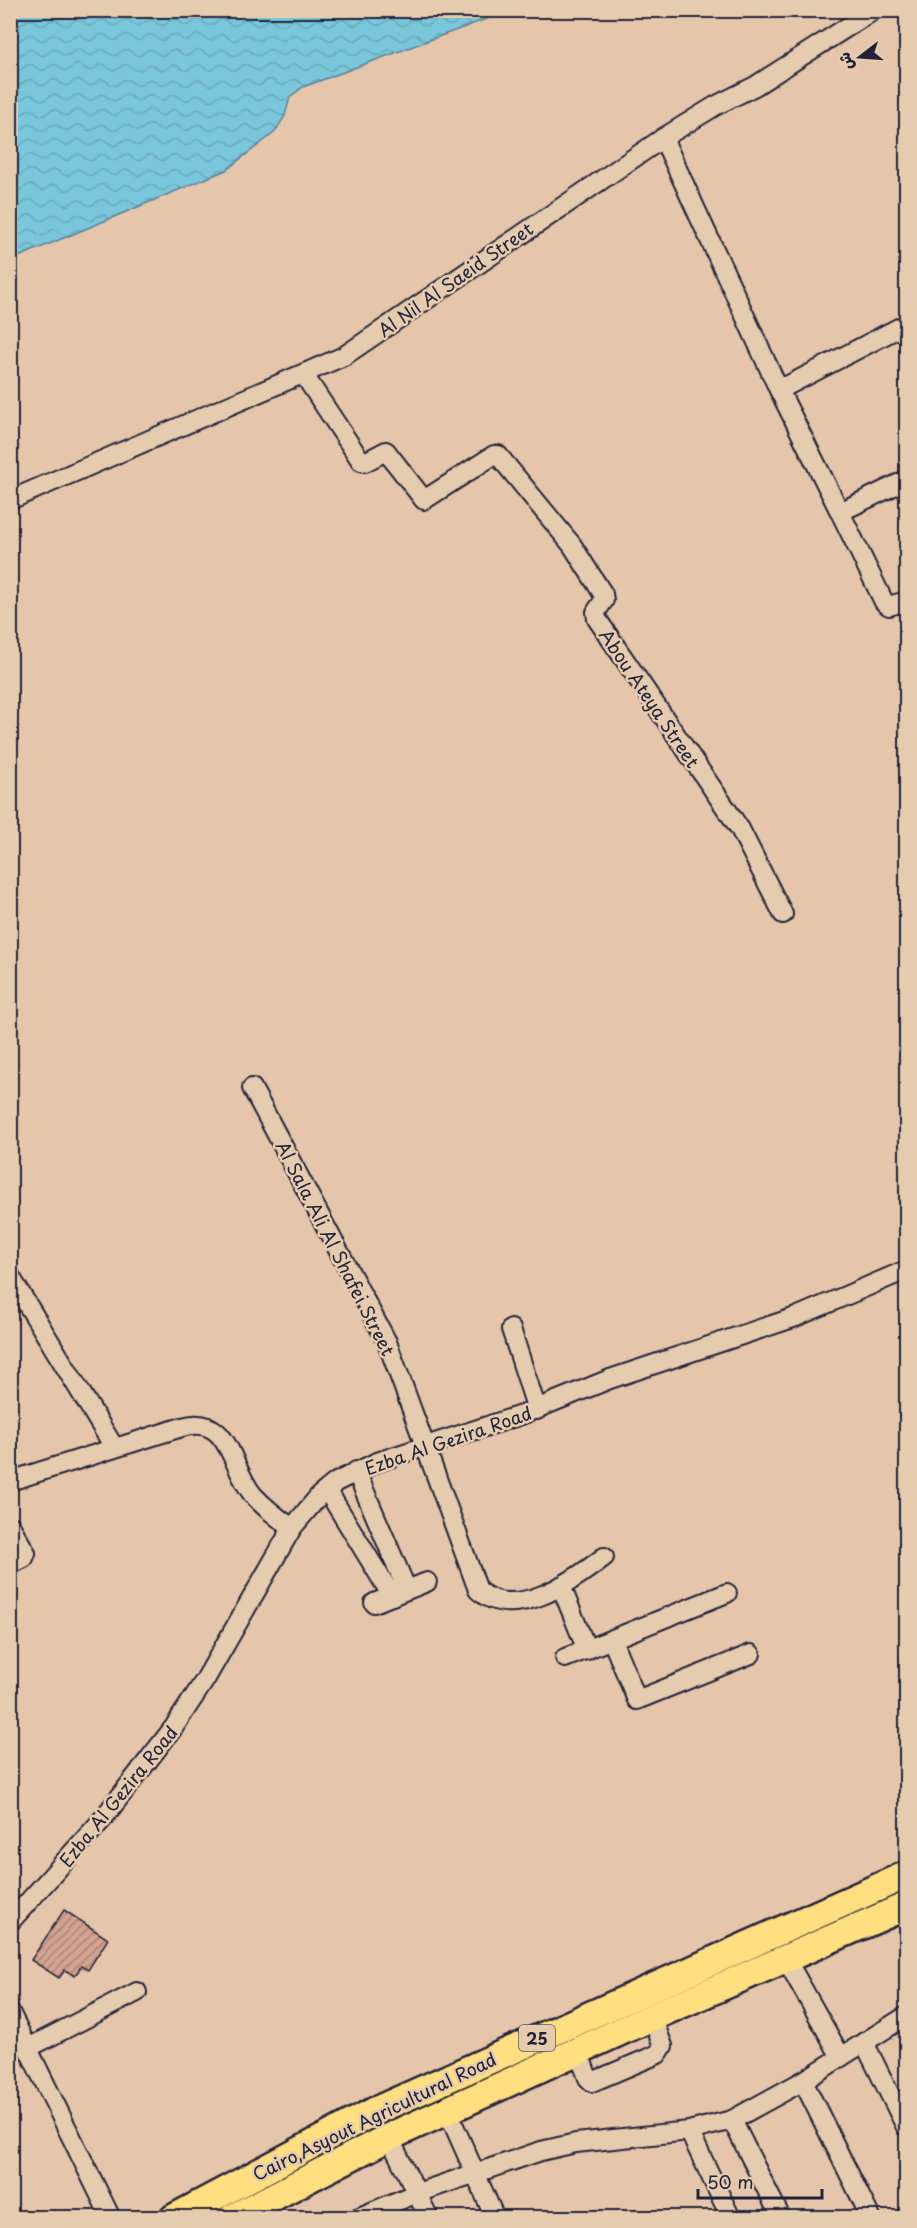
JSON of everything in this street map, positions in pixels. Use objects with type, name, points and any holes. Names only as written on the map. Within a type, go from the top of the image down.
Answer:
[{"type":"highway","name":"Cairo,Asyout Agricultural Road","points":[[174,2217],[377,2110],[906,1875]]},
{"type":"highway","name":"Cairo,Asyout Agricultural Road","points":[[232,2217],[447,2110],[906,1906]]},
{"type":"highway","points":[[642,1992],[652,2017]]},
{"type":"highway","points":[[567,2025],[578,2051]]},
{"type":"street","name":"Al Nil Al Saeid Street","points":[[10,500],[217,410],[304,375],[364,344],[413,306],[663,138],[715,106],[755,86],[874,10]]},
{"type":"street","points":[[663,138],[779,390],[884,602],[889,606],[896,606],[906,601]]},
{"type":"street","points":[[779,390],[906,324]]},
{"type":"street","name":"Abou Ateya Street","points":[[304,375],[362,461],[366,462],[386,451],[424,500],[494,455],[498,455],[572,545],[603,594],[604,600],[596,612],[597,619],[740,830],[783,914]]},
{"type":"street","points":[[840,512],[906,480]]},
{"type":"street","name":"Al Sala Ali Al Shafei Street","points":[[252,1088],[378,1323],[478,1590],[499,1603],[537,1596],[561,1586],[604,1557]]},
{"type":"street","name":"Ezba Al Gezira Road","points":[[10,1922],[101,1821],[174,1727],[205,1680],[292,1528],[303,1513],[327,1490],[356,1471],[425,1445],[537,1410],[640,1368],[796,1317],[906,1270]]},
{"type":"street","points":[[10,1276],[114,1447]]},
{"type":"street","points":[[511,1329],[537,1410]]},
{"type":"street","points":[[10,1481],[194,1424],[206,1425],[216,1430],[224,1439],[239,1474],[253,1495],[271,1513],[292,1528]]},
{"type":"street","points":[[356,1471],[391,1596]]},
{"type":"street","points":[[327,1490],[391,1596]]},
{"type":"street","points":[[10,1525],[26,1553],[24,1558],[10,1565]]},
{"type":"street","points":[[391,1596],[427,1582]]},
{"type":"street","points":[[561,1586],[587,1650]]},
{"type":"street","points":[[565,1658],[727,1593]]},
{"type":"street","points":[[612,1640],[637,1700],[752,1654]]},
{"type":"street","points":[[786,1959],[839,2054]]},
{"type":"street","points":[[28,2048],[137,1992]]},
{"type":"street","points":[[10,2012],[111,2217]]},
{"type":"street","points":[[357,2217],[420,2209],[476,2173],[567,2145],[688,2132],[732,2120],[803,2081],[839,2054],[864,2042],[906,2016]]},
{"type":"street","points":[[578,2051],[592,2082],[658,2054],[663,2046],[652,2017]]},
{"type":"street","points":[[864,2042],[906,2127]]},
{"type":"street","points":[[803,2081],[871,2217]]},
{"type":"street","points":[[447,2110],[495,2217]]},
{"type":"street","points":[[732,2120],[781,2217]]},
{"type":"street","points":[[688,2132],[731,2217]]},
{"type":"street","points":[[389,2137],[420,2209]]},
{"type":"water","points":[[11,10],[508,11],[303,87],[290,97],[285,116],[274,133],[226,170],[11,260]]},
{"type":"building","points":[[64,1910],[108,1939],[88,1970],[81,1966],[75,1976],[65,1970],[59,1978],[31,1960]]}]
